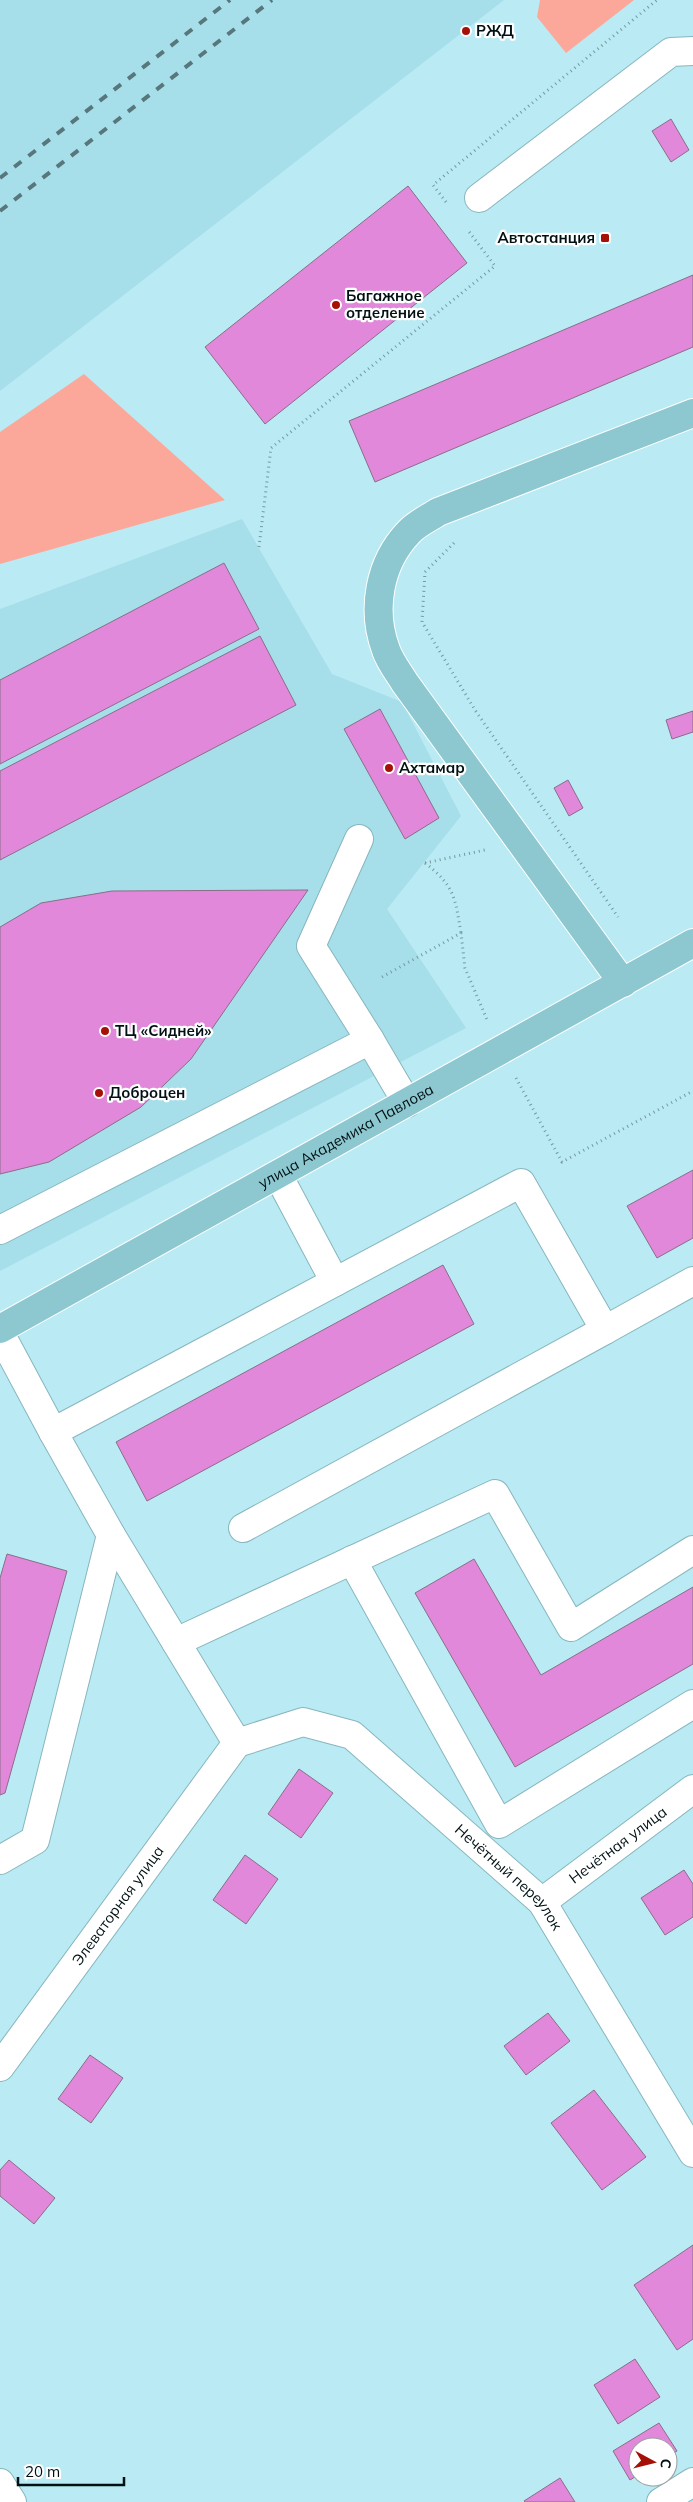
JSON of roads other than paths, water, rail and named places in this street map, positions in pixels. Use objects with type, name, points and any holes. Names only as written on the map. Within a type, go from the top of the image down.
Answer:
[{"type":"main road","points":[[623,983],[405,683],[386,652],[378,622],[379,590],[390,557],[410,531],[438,512],[693,413]]},
{"type":"main road","name":"улица Академика Павлова","points":[[0,1331],[693,943]]},
{"type":"street","points":[[479,198],[671,52],[693,51]]},
{"type":"street","points":[[359,839],[311,946],[407,1103]]},
{"type":"street","points":[[0,1230],[370,1040]]},
{"type":"street","points":[[278,1175],[335,1282]]},
{"type":"street","points":[[53,1432],[521,1183],[605,1330]]},
{"type":"street","points":[[243,1528],[693,1281]]},
{"type":"street","points":[[0,1331],[53,1432],[111,1535],[237,1743]]},
{"type":"street","points":[[176,1642],[495,1494],[571,1627],[693,1550]]},
{"type":"street","points":[[0,1860],[35,1840],[111,1535]]},
{"type":"street","points":[[352,1560],[499,1824],[693,1704]]},
{"type":"street","name":"Нечётный переулок","points":[[237,1743],[303,1722],[352,1734],[542,1902],[693,2152]]},
{"type":"street","name":"Элеваторная улица","points":[[0,2067],[237,1743]]},
{"type":"street","name":"Нечётная улица","points":[[542,1902],[693,1789]]},
{"type":"street","points":[[661,2502],[693,2482]]},
{"type":"street","points":[[0,2483],[12,2502]]},
{"type":"railway","points":[[0,178],[230,0]]},
{"type":"railway","points":[[0,211],[272,0]]},
{"type":"place","name":"РЖД","points":[[466,31]]},
{"type":"place","name":"Автостанция","points":[[605,238]]},
{"type":"place","name":"Багажное отделение","points":[[336,305]]},
{"type":"place","name":"Ахтамар","points":[[389,768]]},
{"type":"place","name":"ТЦ «Сидней»","points":[[105,1031]]},
{"type":"place","name":"Доброцен","points":[[99,1093]]}]
